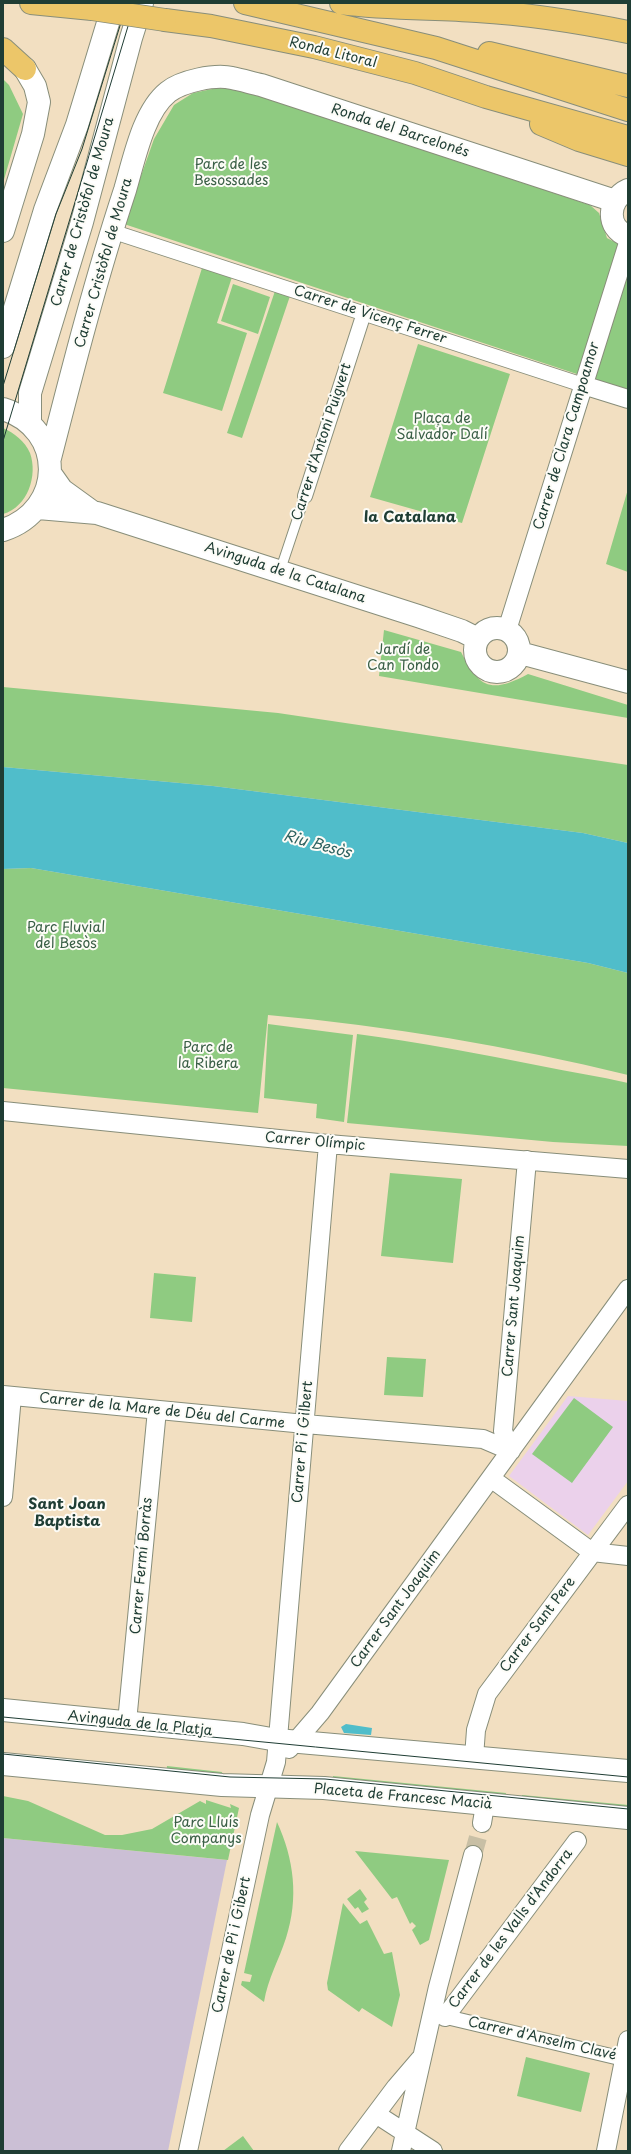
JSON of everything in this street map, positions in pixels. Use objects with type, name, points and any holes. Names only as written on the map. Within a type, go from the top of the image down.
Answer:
[{"type":"highway","name":"Ronda Litoral","points":[[31,3],[210,26],[314,47],[415,73],[623,144]]},
{"type":"highway","name":"Ronda Litoral","points":[[245,3],[436,48],[627,110]]},
{"type":"highway","points":[[341,3],[415,9],[478,11],[540,18],[628,32]]},
{"type":"highway","points":[[436,48],[482,51],[628,86]]},
{"type":"highway","points":[[3,49],[25,69]]},
{"type":"street","points":[[3,347],[45,210],[77,125],[114,3]]},
{"type":"street","name":"Carrer de Cristòfol de Moura","points":[[30,422],[30,393],[80,229],[131,38],[142,3]]},
{"type":"street","points":[[3,231],[33,134],[39,102],[35,86],[25,69]]},
{"type":"street","name":"Ronda del Barcelonés","points":[[183,84],[202,79],[231,77],[262,85],[621,195],[611,212],[612,221],[617,229],[628,236]]},
{"type":"street","name":"Carrer Cristòfol de Moura","points":[[38,508],[48,488],[50,465],[101,264],[141,140],[153,109],[169,92],[183,84]]},
{"type":"street","name":"Carrer de Vicenç Ferrer","points":[[111,231],[628,399]]},
{"type":"street","name":"Carrer de Clara Campoamor","points":[[507,630],[628,243]]},
{"type":"street","name":"Carrer d'Antoni Puigvert","points":[[305,496],[364,313]]},
{"type":"street","points":[[3,409],[15,412],[30,422]]},
{"type":"street","name":"Avinguda de la Catalana","points":[[30,422],[42,438],[50,465],[62,490],[91,511]]},
{"type":"street","points":[[3,530],[15,526],[30,516],[38,508]]},
{"type":"street","name":"Avinguda de la Catalana","points":[[38,508],[91,511],[449,626],[478,639]]},
{"type":"street","points":[[494,628],[507,630],[517,639],[520,653],[517,661],[506,671],[490,671],[478,662],[475,647],[478,639],[482,634],[494,628]]},
{"type":"street","points":[[520,653],[628,682]]},
{"type":"street","name":"Carrer Olímpic","points":[[3,1111],[328,1144],[628,1169]]},
{"type":"street","name":"Carrer Pi i Gilbert","points":[[287,1741],[305,1424],[328,1144]]},
{"type":"street","name":"Carrer Sant Joaquim","points":[[511,1451],[503,1431],[526,1160]]},
{"type":"street","name":"Carrer Sant Joaquim","points":[[276,1762],[287,1741],[320,1713],[628,1289]]},
{"type":"street","points":[[3,1497],[8,1395]]},
{"type":"street","name":"Carrer de la Mare de Déu del Carme","points":[[8,1395],[305,1424],[483,1439],[511,1451]]},
{"type":"street","name":"Carrer Fermí Borràs","points":[[127,1722],[157,1410]]},
{"type":"street","points":[[492,1478],[592,1552],[628,1556]]},
{"type":"street","name":"Carrer Sant Pere","points":[[474,1757],[476,1730],[487,1694],[628,1505]]},
{"type":"street","name":"Avinguda de la Platja","points":[[3,1710],[243,1734],[287,1741]]},
{"type":"street","points":[[287,1741],[628,1771]]},
{"type":"street","name":"Carrer de Pi i Gibert","points":[[188,2151],[260,1815],[276,1762]]},
{"type":"street","points":[[3,1764],[222,1785],[269,1786]]},
{"type":"street","name":"Placeta de Francesc Macià","points":[[269,1786],[324,1788],[484,1814],[536,1809],[628,1818]]},
{"type":"street","name":"Carrer de les Valls d'Andorra","points":[[438,2016],[577,1841]]},
{"type":"street","name":"Carrer de les Valls d'Andorra","points":[[401,2151],[420,2059],[438,2016],[473,1855]]},
{"type":"street","name":"Carrer d'Anselm Clavé","points":[[438,2016],[626,2059]]},
{"type":"street","points":[[606,2151],[626,2059],[628,2040]]},
{"type":"street","name":"Carrer de les Valls d'Andorra","points":[[348,2151],[420,2059]]},
{"type":"street","points":[[376,2114],[432,2151]]},
{"type":"lane","name":"Carrer d'Antoni Puigvert","points":[[280,571],[305,496]]},
{"type":"shaded area","points":[[568,1396],[628,1401],[628,1481],[588,1535],[509,1476]]},
{"type":"shaded area","points":[[3,1838],[227,1860],[168,2151],[3,2151]]},
{"type":"green space","points":[[3,79],[9,85],[23,114],[3,183]]},
{"type":"green space","name":"Parc de les Besossades","points":[[217,88],[238,89],[590,205],[599,213],[607,238],[628,249],[628,391],[124,224],[154,139],[174,105],[193,93]]},
{"type":"green space","points":[[202,268],[232,277],[217,323],[247,333],[222,411],[163,393]]},
{"type":"green space","points":[[233,284],[270,297],[258,334],[221,321]]},
{"type":"green space","points":[[275,291],[290,296],[242,438],[227,433]]},
{"type":"green space","name":"Plaça de Salvador Dalí","points":[[418,344],[510,374],[462,523],[370,497]]},
{"type":"green space","points":[[3,428],[15,435],[28,449],[33,471],[32,480],[25,497],[19,505],[3,514]]},
{"type":"green space","points":[[628,489],[628,572],[606,564]]},
{"type":"green space","name":"Jardí de Can Tondo","points":[[384,630],[461,652],[474,673],[480,680],[487,684],[504,684],[528,674],[628,705],[628,718],[379,676]]},
{"type":"green space","points":[[3,687],[278,713],[628,765],[628,843],[583,833],[213,786],[3,767]]},
{"type":"green space","name":"Parc Fluvial del Besòs","points":[[31,868],[588,963],[628,973],[628,1075],[539,1055],[449,1038],[359,1025],[268,1015],[258,1113],[3,1088],[3,869]]},
{"type":"green space","points":[[268,1024],[353,1035],[344,1122],[316,1118],[317,1104],[264,1098]]},
{"type":"green space","points":[[357,1034],[449,1048],[628,1083],[628,1146],[553,1142],[347,1123]]},
{"type":"green space","points":[[390,1173],[462,1179],[453,1263],[381,1256]]},
{"type":"green space","points":[[154,1273],[196,1277],[192,1322],[150,1318]]},
{"type":"green space","points":[[387,1357],[426,1359],[423,1397],[384,1395]]},
{"type":"green space","points":[[574,1398],[613,1427],[572,1483],[532,1454]]},
{"type":"green space","points":[[167,1766],[222,1772],[221,1779],[166,1774]]},
{"type":"green space","points":[[333,1776],[506,1793],[505,1800],[332,1784]]},
{"type":"green space","points":[[522,1795],[628,1805],[628,1812],[521,1801]]},
{"type":"green space","name":"Parc Lluís Companys","points":[[3,1796],[28,1801],[105,1835],[122,1835],[152,1829],[200,1801],[206,1804],[206,1800],[231,1808],[230,1804],[239,1808],[228,1860],[3,1838]]},
{"type":"green space","points":[[277,1822],[283,1836],[291,1864],[293,1879],[292,1908],[286,1938],[271,1977],[264,2002],[241,1985],[242,1981],[250,1982],[252,1975],[244,1973]]},
{"type":"green space","points":[[355,1851],[449,1860],[429,1940],[420,1945],[412,1930],[416,1926],[412,1922],[410,1924],[397,1897],[392,1899]]},
{"type":"green space","points":[[360,1889],[367,1899],[364,1902],[369,1909],[362,1913],[358,1907],[355,1909],[347,1899]]},
{"type":"green space","points":[[343,1903],[360,1924],[367,1920],[384,1954],[392,1952],[400,1995],[392,2027],[362,2008],[359,2012],[328,1990],[327,1983]]},
{"type":"green space","points":[[526,2057],[590,2073],[581,2112],[517,2096]]},
{"type":"green space","points":[[243,2136],[254,2151],[223,2151]]},
{"type":"water","name":"Riu Besòs","points":[[3,767],[213,786],[583,833],[628,843],[628,973],[588,963],[31,868],[3,869]]},
{"type":"water","points":[[346,1724],[372,1728],[371,1735],[344,1733],[341,1727]]},
{"type":"tunnel","points":[[473,1855],[482,1823]]},
{"type":"tram line","points":[[3,386],[56,214],[82,149],[127,3]]},
{"type":"tram line","points":[[3,441],[135,3]]},
{"type":"tram line","points":[[3,1717],[628,1777]]},
{"type":"tram line","points":[[3,1754],[230,1777],[325,1779],[628,1809]]},
{"type":"district","name":"la Catalana","points":[[410,518]]},
{"type":"district","name":"Sant Joan Baptista","points":[[67,1514]]},
{"type":"park label","name":"Parc de la Ribera","points":[[208,1056]]}]
